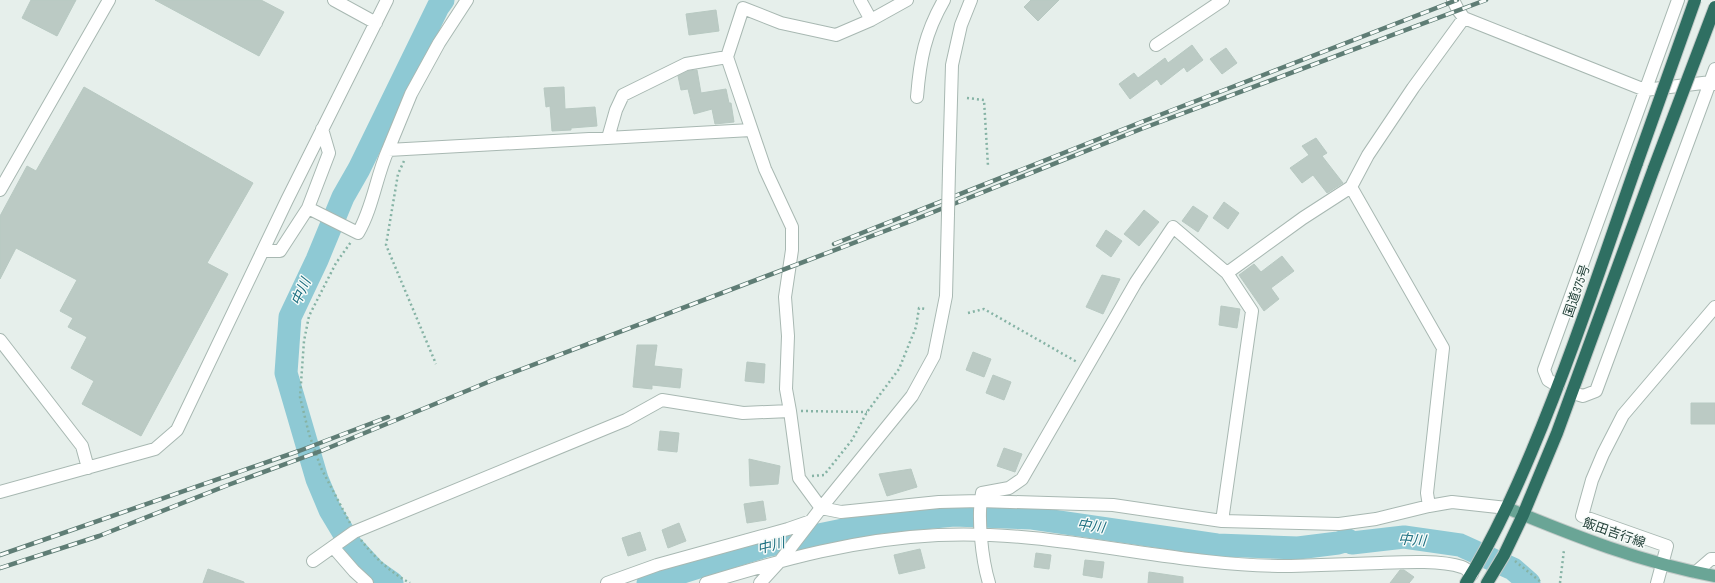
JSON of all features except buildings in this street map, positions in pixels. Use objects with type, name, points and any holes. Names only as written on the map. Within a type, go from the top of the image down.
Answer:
[{"type":"highway","name":"国道375号","points":[[1471,576],[1507,508],[1558,386],[1695,0]]},
{"type":"highway","points":[[1487,582],[1504,555],[1523,515],[1573,393],[1654,168],[1715,7]]},
{"type":"main road","name":"飯田吉行線","points":[[1507,508],[1552,528],[1662,564],[1715,576]]},
{"type":"street","points":[[0,190],[109,0]]},
{"type":"street","points":[[334,0],[376,23]]},
{"type":"street","points":[[0,492],[155,449],[176,430],[387,0]]},
{"type":"street","points":[[311,210],[358,233],[367,218],[383,163],[411,94],[439,43],[467,0]]},
{"type":"street","points":[[860,0],[871,20]]},
{"type":"street","points":[[907,0],[871,20],[836,35],[781,23],[740,4],[727,57],[765,169],[792,228],[792,250],[785,297],[788,336],[786,389],[799,478],[821,508],[841,512],[939,502],[980,505],[1113,505],[1222,521],[1338,524],[1376,519],[1452,502],[1507,508]]},
{"type":"street","points":[[917,97],[926,37],[944,0]]},
{"type":"street","points":[[760,583],[781,560],[821,508],[912,396],[934,356],[946,296],[952,65],[961,25],[972,0]]},
{"type":"street","points":[[1156,45],[1223,0]]},
{"type":"street","points":[[1454,0],[1458,10],[1464,18],[1645,90],[1713,83]]},
{"type":"street","points":[[1558,386],[1548,380],[1544,370],[1678,0]]},
{"type":"street","points":[[1227,273],[1303,218],[1351,187],[1368,155],[1413,88],[1464,18]]},
{"type":"street","points":[[608,138],[616,110],[623,95],[686,64],[727,57]]},
{"type":"street","points":[[1573,393],[1583,396],[1596,392],[1713,83],[1715,69]]},
{"type":"street","points":[[263,251],[280,251],[311,210],[329,153],[322,130]]},
{"type":"street","points":[[388,150],[751,130]]},
{"type":"street","points":[[1351,187],[1444,348],[1427,493],[1429,506]]},
{"type":"street","points":[[989,583],[981,533],[980,505],[982,493],[1009,488],[1022,479],[1136,282],[1173,227],[1227,273],[1252,311],[1222,521]]},
{"type":"street","points":[[1657,583],[1667,546],[1582,516],[1592,480],[1603,454],[1623,415],[1710,320],[1715,308]]},
{"type":"street","points":[[0,340],[82,446],[88,468]]},
{"type":"street","points":[[313,561],[353,533],[626,420],[662,400],[743,413],[790,411]]},
{"type":"street","points":[[607,583],[657,565],[788,529],[811,521]]},
{"type":"street","points":[[706,583],[781,560],[847,545],[938,535],[981,533],[1211,563],[1276,566],[1416,562],[1464,567],[1471,576]]},
{"type":"street","points":[[336,546],[354,571],[367,583]]},
{"type":"street","points":[[1696,572],[1711,559],[1715,559]]},
{"type":"path","points":[[967,98],[984,100],[988,166]]},
{"type":"path","points":[[406,149],[404,161],[398,174],[386,245],[436,364]]},
{"type":"path","points":[[358,233],[336,263],[309,316],[304,341],[300,397],[309,434],[321,468],[353,533],[387,568],[410,583]]},
{"type":"path","points":[[799,478],[824,474],[852,440],[866,412],[899,369],[916,327],[919,308],[926,309]]},
{"type":"path","points":[[968,313],[984,309],[1086,367]]},
{"type":"path","points":[[790,411],[866,412]]},
{"type":"path","points":[[1560,583],[1564,550]]},
{"type":"path","points":[[1516,561],[1542,583]]},
{"type":"waterway","name":"中川","points":[[392,583],[375,571],[351,545],[330,510],[317,479],[286,373],[290,317],[317,260],[343,197],[359,169],[438,7],[443,0]]},
{"type":"waterway","name":"中川","points":[[648,583],[765,546],[882,522],[954,515],[1032,518],[1217,545],[1298,548],[1338,543],[1348,540],[1352,543],[1404,537],[1460,545],[1513,569],[1529,583]]},
{"type":"railway","points":[[834,244],[1139,123],[1457,0]]},
{"type":"railway","points":[[0,568],[99,536],[228,485],[321,451],[493,380],[906,223],[1141,129],[1486,0]]},
{"type":"railway","points":[[0,555],[299,451],[388,417]]}]
